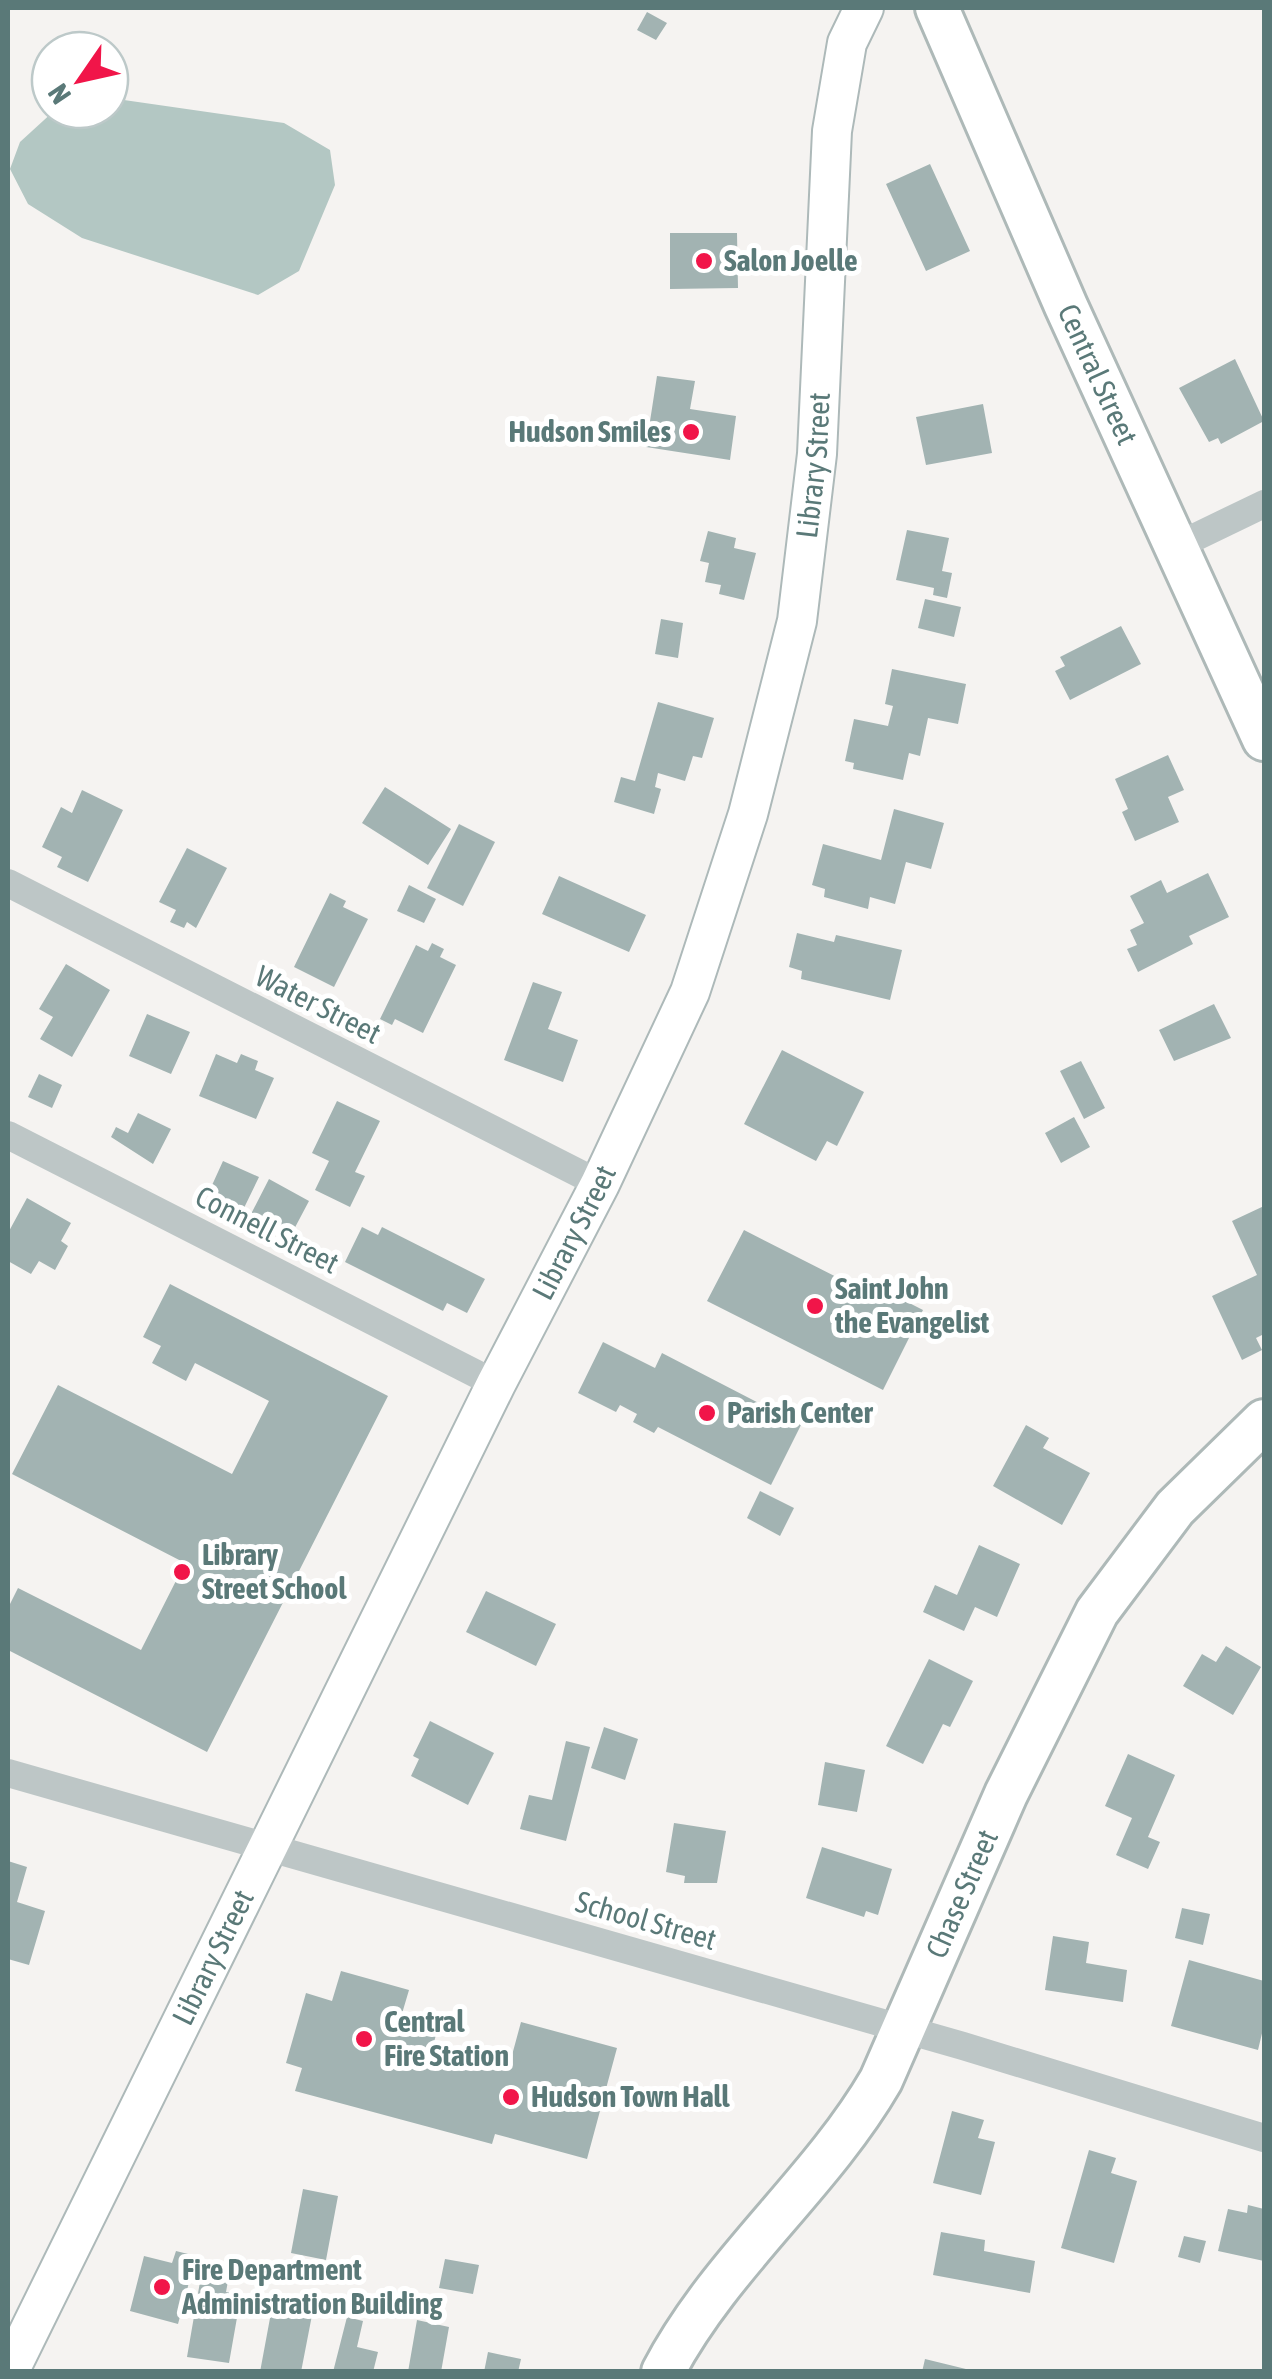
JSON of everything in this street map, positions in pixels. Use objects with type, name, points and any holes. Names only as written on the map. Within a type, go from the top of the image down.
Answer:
[{"type":"main road","name":"Central Street","points":[[938,8],[1175,547],[1264,739]]},
{"type":"main road","name":"Chase Street","points":[[664,2372],[710,2298],[858,2120],[882,2080],[1006,1794],[1097,1612],[1174,1508],[1264,1421]]},
{"type":"street","name":"Library Street","points":[[10,2372],[496,1384],[667,1048],[712,930],[797,622],[817,454],[832,131],[846,43],[864,8]]},
{"type":"street","points":[[1175,547],[1264,504]]},
{"type":"street","name":"Water Street","points":[[8,883],[600,1184]]},
{"type":"street","name":"Connell Street","points":[[8,1134],[496,1384]]},
{"type":"street","name":"School Street","points":[[8,1772],[902,2028],[1264,2138]]},
{"type":"shaded area","points":[[130,101],[284,123],[330,150],[335,185],[299,271],[258,295],[82,238],[28,204],[10,169],[20,142],[33,130],[130,130]]},
{"type":"building","points":[[647,12],[667,23],[656,40],[637,30]]},
{"type":"building","points":[[930,164],[970,251],[926,271],[886,184]]},
{"type":"building","name":"Salon Joelle","points":[[670,233],[737,233],[738,288],[670,289]]},
{"type":"building","points":[[1235,359],[1264,421],[1221,444],[1218,438],[1209,442],[1179,388]]},
{"type":"building","name":"Hudson Smiles","points":[[657,376],[695,381],[690,409],[736,416],[730,460],[646,447]]},
{"type":"building","points":[[983,404],[992,453],[926,465],[916,417]]},
{"type":"building","points":[[907,530],[949,538],[942,571],[952,573],[947,598],[933,595],[934,588],[896,580]]},
{"type":"building","points":[[708,531],[736,538],[734,548],[756,553],[744,600],[719,594],[721,585],[705,582],[709,563],[700,561]]},
{"type":"building","points":[[925,599],[961,607],[954,637],[918,628]]},
{"type":"building","points":[[661,619],[683,623],[678,658],[655,654]]},
{"type":"building","points":[[1121,626],[1141,664],[1070,700],[1055,671],[1065,666],[1060,657]]},
{"type":"building","points":[[892,669],[966,684],[958,724],[928,718],[920,756],[909,753],[903,780],[853,769],[854,763],[845,761],[854,719],[888,726],[893,706],[885,704]]},
{"type":"building","points":[[658,702],[714,718],[702,758],[693,756],[685,781],[658,773],[655,787],[661,789],[654,814],[614,802],[621,777],[635,781]]},
{"type":"building","points":[[1168,755],[1184,790],[1168,797],[1179,822],[1135,841],[1122,812],[1128,809],[1115,779]]},
{"type":"building","points":[[385,787],[451,829],[428,865],[362,823]]},
{"type":"building","points":[[82,790],[123,810],[88,882],[57,867],[62,857],[42,847],[61,807],[72,813]]},
{"type":"building","points":[[894,809],[944,823],[931,869],[906,862],[895,904],[870,897],[868,909],[824,897],[825,889],[812,885],[823,844],[881,860]]},
{"type":"building","points":[[459,824],[495,842],[463,906],[427,888]]},
{"type":"building","points":[[187,848],[227,868],[196,928],[187,922],[184,928],[170,922],[176,910],[159,902]]},
{"type":"building","points":[[1208,873],[1229,917],[1189,936],[1193,944],[1138,972],[1127,949],[1137,945],[1130,930],[1144,923],[1130,896],[1161,880],[1167,893]]},
{"type":"building","points":[[559,876],[646,915],[629,952],[542,914]]},
{"type":"building","points":[[409,885],[436,899],[424,923],[397,911]]},
{"type":"building","points":[[330,893],[346,901],[343,907],[368,919],[334,987],[294,967]]},
{"type":"building","points":[[797,933],[834,942],[836,935],[902,950],[890,1000],[801,979],[802,971],[789,967]]},
{"type":"building","points":[[432,943],[444,949],[440,957],[456,965],[423,1033],[395,1019],[392,1025],[380,1019],[416,945],[428,951]]},
{"type":"building","points":[[66,964],[110,990],[72,1057],[40,1039],[53,1017],[39,1009]]},
{"type":"building","points":[[533,982],[562,992],[548,1029],[578,1040],[563,1082],[504,1060]]},
{"type":"building","points":[[1214,1004],[1231,1038],[1174,1061],[1159,1030]]},
{"type":"building","points":[[147,1014],[190,1032],[171,1074],[129,1056]]},
{"type":"building","points":[[782,1050],[864,1092],[837,1146],[827,1141],[816,1161],[744,1124]]},
{"type":"building","points":[[216,1054],[237,1063],[241,1054],[258,1061],[255,1070],[274,1078],[256,1119],[199,1096]]},
{"type":"building","points":[[1081,1061],[1105,1108],[1084,1119],[1060,1071]]},
{"type":"building","points":[[39,1074],[62,1085],[52,1108],[28,1097]]},
{"type":"building","points":[[337,1101],[380,1121],[355,1172],[365,1176],[350,1207],[315,1190],[329,1161],[312,1153]]},
{"type":"building","points":[[138,1113],[171,1129],[153,1164],[111,1137],[116,1127],[128,1133]]},
{"type":"building","points":[[1074,1117],[1090,1147],[1061,1163],[1045,1133]]},
{"type":"building","points":[[223,1161],[259,1177],[243,1210],[208,1194]]},
{"type":"building","points":[[269,1179],[309,1201],[291,1235],[251,1214]]},
{"type":"building","points":[[27,1198],[71,1223],[61,1241],[68,1246],[55,1270],[39,1261],[31,1274],[8,1261],[8,1233]]},
{"type":"building","points":[[1264,1206],[1264,1334],[1256,1338],[1262,1350],[1242,1360],[1212,1296],[1257,1275],[1232,1221]]},
{"type":"building","points":[[362,1227],[378,1235],[382,1227],[485,1279],[467,1313],[447,1303],[443,1311],[345,1262]]},
{"type":"building","name":"Saint John the Evangelist","points":[[744,1230],[862,1290],[866,1281],[923,1310],[883,1390],[707,1301]]},
{"type":"building","points":[[170,1284],[388,1396],[207,1752],[8,1650],[8,1608],[18,1588],[141,1650],[185,1563],[12,1474],[58,1385],[232,1474],[269,1401],[195,1363],[186,1381],[152,1363],[161,1346],[143,1337]]},
{"type":"building","name":"Parish Center","points":[[603,1342],[655,1368],[662,1353],[801,1425],[771,1485],[658,1427],[654,1433],[633,1422],[637,1414],[620,1405],[616,1412],[578,1393]]},
{"type":"building","points":[[1026,1425],[1049,1438],[1043,1448],[1090,1473],[1062,1525],[993,1486]]},
{"type":"building","points":[[760,1491],[794,1508],[780,1536],[747,1518]]},
{"type":"building","points":[[979,1545],[1020,1564],[997,1617],[975,1607],[964,1631],[923,1612],[935,1585],[957,1595]]},
{"type":"building","points":[[486,1591],[556,1624],[536,1666],[466,1632]]},
{"type":"building","points":[[1226,1646],[1261,1667],[1233,1715],[1183,1686],[1202,1654],[1216,1662]]},
{"type":"building","points":[[929,1659],[973,1681],[950,1727],[943,1724],[923,1764],[886,1746]]},
{"type":"building","points":[[430,1721],[494,1753],[468,1805],[411,1776],[419,1759],[413,1756]]},
{"type":"building","points":[[604,1727],[638,1739],[625,1780],[591,1768]]},
{"type":"building","points":[[566,1741],[590,1747],[566,1841],[520,1829],[529,1795],[552,1800]]},
{"type":"building","points":[[1128,1754],[1175,1775],[1148,1837],[1160,1842],[1148,1869],[1116,1855],[1132,1818],[1105,1806]]},
{"type":"building","points":[[825,1762],[865,1770],[857,1812],[818,1805]]},
{"type":"building","points":[[674,1823],[726,1831],[717,1883],[684,1883],[685,1876],[666,1872]]},
{"type":"building","points":[[822,1847],[892,1869],[878,1915],[866,1911],[864,1917],[806,1898]]},
{"type":"building","points":[[8,1861],[27,1867],[17,1902],[45,1911],[29,1965],[8,1959]]},
{"type":"building","points":[[1182,1908],[1210,1914],[1203,1945],[1175,1938]]},
{"type":"building","points":[[1053,1936],[1089,1942],[1086,1963],[1127,1970],[1123,2002],[1045,1990]]},
{"type":"building","points":[[1189,1960],[1264,1981],[1264,2025],[1258,2050],[1171,2026]]},
{"type":"building","points":[[341,1971],[409,1990],[401,2017],[438,2027],[432,2050],[508,2070],[521,2022],[617,2048],[587,2159],[495,2134],[492,2144],[295,2091],[302,2068],[286,2063],[306,1993],[332,2001]]},
{"type":"building","points":[[952,2111],[984,2120],[978,2138],[995,2142],[981,2195],[933,2183]]},
{"type":"building","points":[[1089,2150],[1116,2158],[1111,2173],[1137,2181],[1114,2263],[1061,2248]]},
{"type":"building","points":[[303,2189],[338,2196],[326,2260],[291,2253]]},
{"type":"building","points":[[1248,2205],[1264,2209],[1264,2261],[1218,2251],[1228,2209],[1247,2213]]},
{"type":"building","points":[[941,2232],[985,2240],[984,2251],[1035,2261],[1030,2293],[933,2275]]},
{"type":"building","points":[[1184,2236],[1206,2241],[1200,2263],[1178,2257]]},
{"type":"building","name":"Fire Department Administration Building","points":[[176,2251],[196,2256],[178,2324],[130,2311],[144,2256],[172,2263]]},
{"type":"building","points":[[445,2259],[479,2265],[473,2294],[439,2288]]},
{"type":"building","points":[[201,2276],[228,2281],[226,2292],[241,2295],[229,2363],[187,2357]]},
{"type":"building","points":[[273,2302],[313,2310],[301,2372],[260,2372]]},
{"type":"building","points":[[347,2317],[363,2321],[357,2347],[378,2352],[373,2372],[333,2372]]},
{"type":"building","points":[[417,2320],[449,2327],[441,2372],[408,2372]]},
{"type":"building","points":[[488,2352],[521,2359],[518,2372],[484,2372]]},
{"type":"building","points":[[925,2359],[970,2370],[970,2372],[922,2372]]},
{"type":"place","name":"Salon Joelle","points":[[704,261]]},
{"type":"place","name":"Hudson Smiles","points":[[691,432]]},
{"type":"place","name":"Saint John the Evangelist","points":[[815,1306]]},
{"type":"place","name":"Parish Center","points":[[707,1413]]},
{"type":"place","name":"Library Street School","points":[[182,1572]]},
{"type":"place","name":"Central Fire Station","points":[[364,2039]]},
{"type":"place","name":"Hudson Town Hall","points":[[511,2097]]},
{"type":"place","name":"Fire Department Administration Building","points":[[162,2287]]}]
